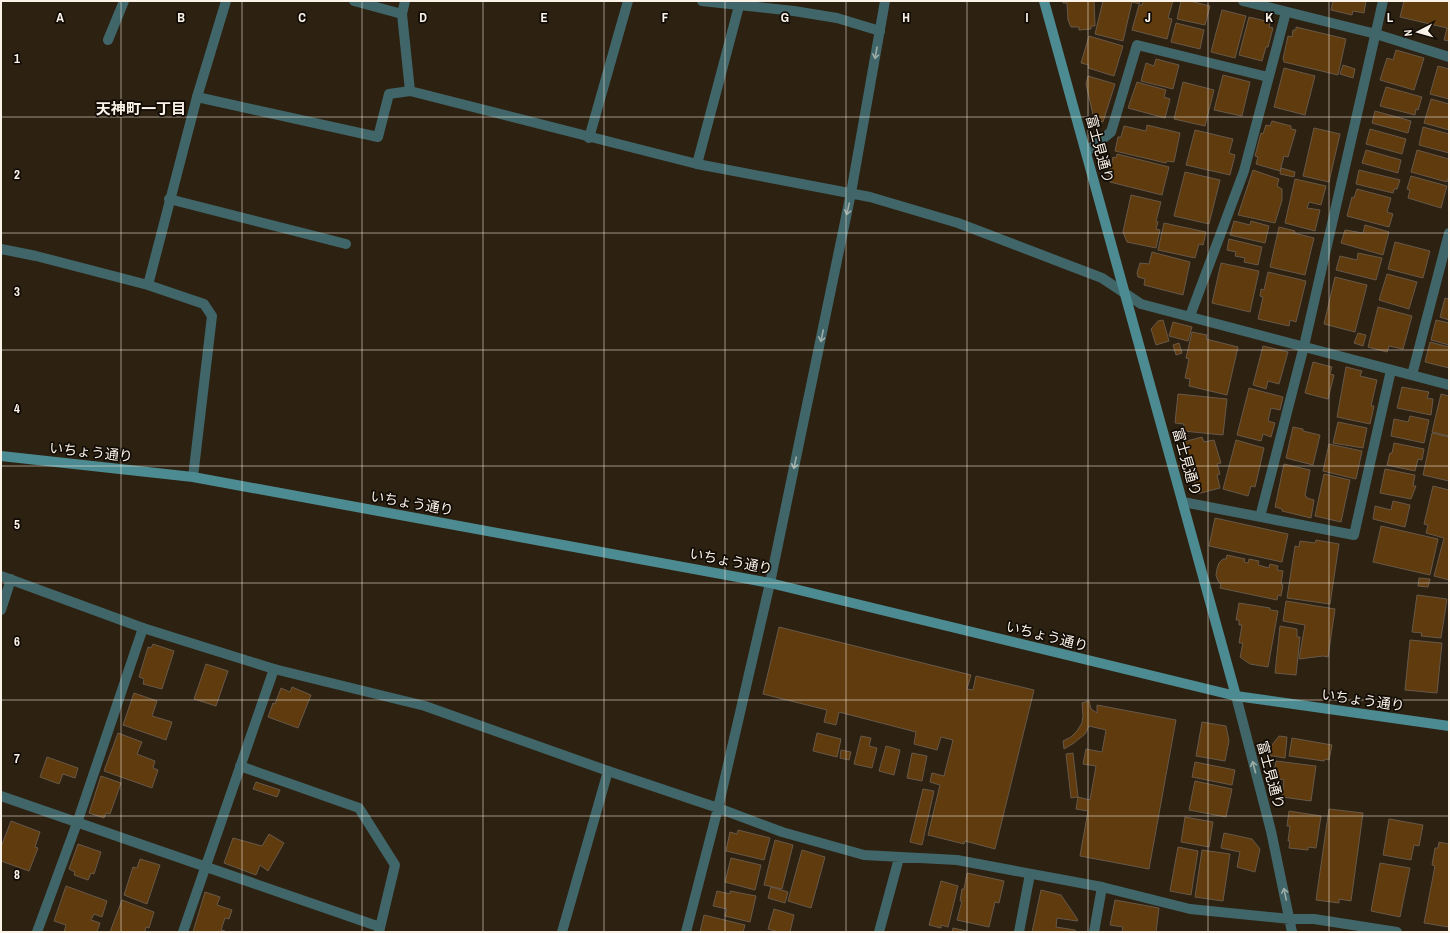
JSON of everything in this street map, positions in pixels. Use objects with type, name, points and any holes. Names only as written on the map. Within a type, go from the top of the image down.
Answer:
[{"type":"street","points":[[108,40],[124,1]]},
{"type":"street","points":[[148,285],[169,199],[197,96],[226,1]]},
{"type":"street","points":[[354,1],[402,14]]},
{"type":"street","points":[[405,1],[402,14],[410,91]]},
{"type":"street","points":[[589,138],[628,1]]},
{"type":"street","points":[[702,1],[794,11],[837,18],[880,30]]},
{"type":"street","points":[[686,932],[718,808],[770,583],[852,193],[885,1]]},
{"type":"street","name":"富士見通り","points":[[1044,1],[1236,696],[1271,831],[1292,932]]},
{"type":"street","points":[[1243,1],[1376,34],[1449,56]]},
{"type":"street","points":[[1260,517],[1304,346],[1383,1]]},
{"type":"street","points":[[697,164],[739,6]]},
{"type":"street","points":[[1190,316],[1244,171],[1286,12]]},
{"type":"street","points":[[1086,152],[1111,132],[1136,46],[1268,77]]},
{"type":"street","points":[[197,96],[378,137],[389,94],[410,91],[589,138],[697,164],[852,193],[958,223],[1102,278],[1141,304],[1449,385]]},
{"type":"street","points":[[169,199],[346,244]]},
{"type":"street","points":[[1412,375],[1449,233]]},
{"type":"street","points":[[1,249],[36,256],[148,285],[204,304],[212,316],[193,477]]},
{"type":"street","points":[[1183,502],[1354,535],[1391,370]]},
{"type":"street","name":"いちょう通り","points":[[1,456],[193,477],[770,583],[1236,696],[1449,726]]},
{"type":"street","points":[[1,576],[143,628],[274,669],[425,706],[608,771],[718,808],[782,832],[864,856],[957,860],[1102,887],[1190,909],[1290,919],[1314,919],[1397,932]]},
{"type":"street","points":[[1,610],[11,579]]},
{"type":"street","points":[[37,932],[77,822],[143,628]]},
{"type":"street","points":[[183,932],[274,669]]},
{"type":"street","points":[[1,796],[379,929],[395,865],[359,808],[240,766]]},
{"type":"street","points":[[562,932],[608,771]]},
{"type":"street","points":[[879,932],[899,858]]},
{"type":"street","points":[[1019,932],[1030,874]]},
{"type":"street","points":[[1094,932],[1102,887]]},
{"type":"building","points":[[1063,1],[1094,1],[1095,26],[1091,26],[1091,29],[1079,30],[1079,27],[1071,27],[1068,20],[1067,3],[1063,3]]},
{"type":"building","points":[[1103,1],[1140,1],[1139,4],[1132,2],[1123,41],[1095,34]]},
{"type":"building","points":[[1143,1],[1173,1],[1168,18],[1172,19],[1167,39],[1132,30],[1139,5],[1142,5]]},
{"type":"building","points":[[1181,1],[1190,1],[1210,6],[1205,25],[1177,19]]},
{"type":"building","points":[[1333,1],[1366,1],[1364,13],[1353,11],[1352,15],[1331,10]]},
{"type":"building","points":[[1404,1],[1449,1],[1449,41],[1444,40],[1447,28],[1400,17]]},
{"type":"building","points":[[1222,10],[1246,16],[1235,58],[1211,52]]},
{"type":"building","points":[[1249,17],[1270,22],[1269,27],[1273,28],[1268,47],[1266,47],[1262,61],[1239,55]]},
{"type":"building","points":[[1176,23],[1204,30],[1200,49],[1171,42]]},
{"type":"building","points":[[1296,27],[1346,39],[1338,75],[1284,62],[1283,59],[1288,36],[1292,37],[1293,30],[1296,30]]},
{"type":"building","points":[[1089,36],[1123,46],[1114,76],[1088,68],[1089,65],[1081,63]]},
{"type":"building","points":[[1396,50],[1424,58],[1414,90],[1380,80],[1387,58],[1393,60]]},
{"type":"building","points":[[1156,59],[1179,65],[1173,89],[1141,81],[1146,63],[1154,66]]},
{"type":"building","points":[[1343,65],[1355,69],[1353,78],[1340,74]]},
{"type":"building","points":[[1438,66],[1449,69],[1449,99],[1430,94]]},
{"type":"building","points":[[1284,68],[1315,76],[1305,115],[1274,107]]},
{"type":"building","points":[[1223,75],[1250,82],[1242,116],[1214,110]]},
{"type":"building","points":[[1088,76],[1115,84],[1103,122],[1094,119],[1086,84]]},
{"type":"building","points":[[1137,82],[1166,90],[1164,97],[1170,99],[1165,118],[1128,108]]},
{"type":"building","points":[[1183,82],[1214,90],[1205,126],[1174,119]]},
{"type":"building","points":[[1386,87],[1422,97],[1418,110],[1416,109],[1415,115],[1380,106]]},
{"type":"building","points":[[1431,99],[1449,104],[1449,130],[1424,123]]},
{"type":"building","points":[[1375,111],[1411,121],[1408,133],[1372,123]]},
{"type":"building","points":[[1272,121],[1291,126],[1291,129],[1296,130],[1288,157],[1284,156],[1280,171],[1256,164],[1258,157],[1255,156],[1261,133],[1263,134],[1266,125],[1270,126]]},
{"type":"building","points":[[1147,125],[1180,133],[1174,162],[1167,161],[1166,163],[1115,151],[1118,137],[1121,137],[1124,126],[1146,131]]},
{"type":"building","points":[[1423,127],[1449,134],[1449,153],[1419,145]]},
{"type":"building","points":[[1314,128],[1340,134],[1329,182],[1303,176]]},
{"type":"building","points":[[1370,129],[1406,139],[1402,154],[1366,144]]},
{"type":"building","points":[[1195,130],[1233,139],[1229,153],[1235,155],[1230,175],[1186,165]]},
{"type":"building","points":[[1366,150],[1401,160],[1398,173],[1362,163]]},
{"type":"building","points":[[1417,150],[1449,159],[1449,176],[1447,182],[1411,172]]},
{"type":"building","points":[[1117,154],[1169,167],[1162,195],[1110,182],[1111,178],[1108,178],[1113,157],[1116,158]]},
{"type":"building","points":[[1281,168],[1295,172],[1294,177],[1280,174]]},
{"type":"building","points":[[1253,170],[1279,179],[1277,186],[1282,189],[1282,200],[1275,223],[1238,215]]},
{"type":"building","points":[[1359,170],[1400,180],[1397,189],[1394,189],[1393,193],[1356,184]]},
{"type":"building","points":[[1185,172],[1220,180],[1209,224],[1174,216]]},
{"type":"building","points":[[1411,176],[1447,186],[1441,208],[1408,198],[1410,190],[1407,189]]},
{"type":"building","points":[[1295,179],[1326,186],[1321,205],[1309,202],[1307,208],[1320,210],[1315,231],[1285,223]]},
{"type":"building","points":[[1357,189],[1391,198],[1387,212],[1393,214],[1389,227],[1347,216],[1352,197],[1354,198]]},
{"type":"building","points":[[1131,195],[1161,202],[1156,221],[1158,222],[1156,229],[1160,230],[1156,248],[1127,242],[1123,232]]},
{"type":"building","points":[[1234,221],[1250,225],[1251,221],[1269,226],[1265,243],[1230,235]]},
{"type":"building","points":[[1164,223],[1206,232],[1203,245],[1199,244],[1195,258],[1158,250]]},
{"type":"building","points":[[1365,225],[1389,232],[1383,255],[1341,243],[1345,230],[1363,233]]},
{"type":"building","points":[[1279,227],[1295,231],[1294,233],[1314,238],[1305,275],[1270,267]]},
{"type":"building","points":[[1229,239],[1262,247],[1258,265],[1244,262],[1245,258],[1235,256],[1236,252],[1227,250]]},
{"type":"building","points":[[1395,242],[1430,251],[1423,278],[1388,269]]},
{"type":"building","points":[[1152,252],[1190,262],[1183,295],[1144,285],[1145,279],[1138,277],[1137,273],[1140,263],[1149,264]]},
{"type":"building","points":[[1358,253],[1382,258],[1376,280],[1336,270],[1340,256],[1357,260]]},
{"type":"building","points":[[1221,263],[1259,271],[1250,312],[1212,303]]},
{"type":"building","points":[[1268,272],[1306,281],[1296,322],[1290,320],[1289,326],[1258,319],[1263,297],[1260,296],[1261,289],[1264,290]]},
{"type":"building","points":[[1387,274],[1417,282],[1409,309],[1379,300]]},
{"type":"building","points":[[1335,277],[1367,285],[1355,332],[1324,324]]},
{"type":"building","points":[[1445,298],[1449,299],[1449,320],[1440,317]]},
{"type":"building","points":[[1378,307],[1412,316],[1403,349],[1389,346],[1387,352],[1368,347]]},
{"type":"building","points":[[1163,320],[1169,341],[1156,345],[1151,329],[1158,321]]},
{"type":"building","points":[[1436,320],[1449,323],[1449,345],[1431,340]]},
{"type":"building","points":[[1173,322],[1192,327],[1188,341],[1169,336]]},
{"type":"building","points":[[1192,332],[1207,335],[1206,339],[1238,347],[1227,395],[1189,386],[1190,379],[1185,378],[1189,359],[1186,358]]},
{"type":"building","points":[[1358,333],[1366,335],[1363,346],[1354,343]]},
{"type":"building","points":[[1430,342],[1449,347],[1449,368],[1425,362]]},
{"type":"building","points":[[1179,343],[1182,353],[1176,355],[1173,345]]},
{"type":"building","points":[[1263,346],[1288,352],[1279,384],[1268,381],[1266,389],[1253,385]]},
{"type":"building","points":[[1313,362],[1332,367],[1330,374],[1334,375],[1328,399],[1305,393]]},
{"type":"building","points":[[1346,367],[1362,371],[1360,376],[1377,380],[1371,406],[1374,406],[1370,424],[1337,417]]},
{"type":"building","points":[[1402,387],[1429,392],[1427,398],[1433,399],[1431,415],[1397,408]]},
{"type":"building","points":[[1249,388],[1283,397],[1280,410],[1271,408],[1268,421],[1275,423],[1271,437],[1263,434],[1261,441],[1237,435]]},
{"type":"building","points":[[1178,394],[1227,399],[1223,435],[1183,431],[1184,424],[1175,423]]},
{"type":"building","points":[[1441,394],[1449,396],[1449,436],[1432,432]]},
{"type":"building","points":[[1410,416],[1429,420],[1424,443],[1391,436],[1394,419],[1408,422]]},
{"type":"building","points":[[1338,422],[1367,428],[1363,448],[1333,443]]},
{"type":"building","points":[[1293,427],[1320,435],[1313,465],[1286,458]]},
{"type":"building","points":[[1432,433],[1449,437],[1449,481],[1423,475]]},
{"type":"building","points":[[1202,437],[1204,442],[1214,440],[1221,463],[1217,464],[1220,474],[1217,475],[1220,488],[1197,494],[1183,442]]},
{"type":"building","points":[[1236,440],[1264,448],[1255,487],[1251,486],[1248,496],[1223,489]]},
{"type":"building","points":[[1394,443],[1424,449],[1422,460],[1418,459],[1415,471],[1387,465]]},
{"type":"building","points":[[1329,444],[1362,451],[1356,479],[1323,471]]},
{"type":"building","points":[[1284,464],[1310,470],[1305,496],[1314,500],[1311,518],[1282,511],[1282,509],[1275,507]]},
{"type":"building","points":[[1385,469],[1415,475],[1413,486],[1416,486],[1411,499],[1380,493]]},
{"type":"building","points":[[1324,474],[1350,480],[1341,522],[1315,516]]},
{"type":"building","points":[[1433,486],[1449,490],[1449,580],[1434,576],[1444,538],[1426,533],[1428,525],[1424,524]]},
{"type":"building","points":[[1393,501],[1410,505],[1405,527],[1373,519],[1375,506],[1391,510]]},
{"type":"building","points":[[1215,518],[1288,534],[1282,562],[1209,546]]},
{"type":"building","points":[[1381,526],[1438,539],[1430,575],[1373,562]]},
{"type":"building","points":[[1316,540],[1339,544],[1330,604],[1287,598],[1295,546],[1299,547],[1300,541],[1315,543]]},
{"type":"building","points":[[1227,555],[1245,559],[1244,562],[1248,563],[1249,559],[1259,561],[1258,565],[1269,568],[1270,564],[1278,566],[1277,570],[1283,571],[1281,596],[1278,595],[1277,600],[1220,588],[1221,584],[1216,575],[1217,569],[1219,563],[1223,559],[1226,559]]},
{"type":"building","points":[[1419,578],[1430,579],[1428,587],[1418,586]]},
{"type":"building","points":[[1417,595],[1447,599],[1441,638],[1421,636],[1422,633],[1412,632]]},
{"type":"building","points":[[1286,601],[1335,609],[1328,657],[1323,656],[1299,659],[1305,625],[1283,621]]},
{"type":"building","points":[[1239,603],[1270,608],[1270,610],[1278,611],[1268,667],[1250,664],[1240,657],[1243,643],[1239,643],[1242,625],[1239,625],[1239,620],[1236,620]]},
{"type":"building","points":[[1280,626],[1297,629],[1297,637],[1300,637],[1296,675],[1275,673]]},
{"type":"building","points":[[779,627],[971,675],[967,689],[973,690],[976,676],[1034,690],[995,849],[965,841],[964,844],[928,835],[940,785],[930,782],[932,773],[944,776],[953,740],[941,737],[937,750],[914,744],[916,732],[839,712],[836,725],[824,722],[827,710],[763,694]]},
{"type":"building","points":[[1410,640],[1442,643],[1437,693],[1405,690]]},
{"type":"building","points":[[153,644],[174,651],[162,689],[143,684],[144,679],[139,677],[148,647],[151,648]]},
{"type":"building","points":[[206,664],[228,671],[216,706],[194,699]]},
{"type":"building","points":[[292,687],[311,695],[298,728],[268,717],[281,688],[290,692]]},
{"type":"building","points":[[134,693],[157,701],[152,716],[172,722],[166,740],[123,725]]},
{"type":"building","points":[[1089,701],[1091,709],[1097,713],[1097,705],[1176,720],[1149,869],[1080,856],[1088,811],[1076,809],[1078,797],[1090,800],[1096,766],[1083,764],[1086,749],[1102,752],[1106,730],[1089,726],[1085,734],[1064,749],[1063,741],[1071,737],[1077,731],[1082,723],[1082,703]]},
{"type":"building","points":[[1202,722],[1226,726],[1229,741],[1225,761],[1196,756]]},
{"type":"building","points":[[118,733],[142,742],[137,754],[155,761],[153,768],[158,770],[152,788],[104,771]]},
{"type":"building","points":[[817,733],[841,739],[837,757],[813,751]]},
{"type":"building","points":[[861,736],[871,738],[869,746],[877,748],[872,768],[854,764]]},
{"type":"building","points":[[1279,736],[1287,737],[1285,758],[1267,755],[1268,750]]},
{"type":"building","points":[[1292,738],[1332,745],[1329,760],[1325,759],[1324,761],[1289,756]]},
{"type":"building","points":[[886,746],[900,750],[894,775],[879,771]]},
{"type":"building","points":[[841,750],[851,752],[849,760],[840,758]]},
{"type":"building","points":[[912,753],[927,756],[922,781],[907,778]]},
{"type":"building","points":[[1073,753],[1078,797],[1071,798],[1066,754]]},
{"type":"building","points":[[47,757],[78,768],[75,778],[63,774],[59,784],[40,777]]},
{"type":"building","points":[[1276,761],[1316,766],[1311,801],[1282,797],[1284,780],[1273,778]]},
{"type":"building","points":[[1195,762],[1235,770],[1232,785],[1192,777]]},
{"type":"building","points":[[101,776],[121,783],[110,814],[106,813],[104,818],[89,813]]},
{"type":"building","points":[[1195,781],[1232,789],[1226,817],[1189,810]]},
{"type":"building","points":[[256,782],[280,790],[277,797],[253,789]]},
{"type":"building","points":[[923,789],[934,791],[922,845],[910,842]]},
{"type":"building","points":[[1329,809],[1363,813],[1351,901],[1339,899],[1339,903],[1316,900]]},
{"type":"building","points":[[1289,811],[1321,816],[1316,848],[1308,847],[1308,850],[1289,848],[1290,841],[1288,841],[1290,826],[1287,826]]},
{"type":"building","points":[[1185,817],[1213,822],[1209,847],[1181,842]]},
{"type":"building","points":[[1389,819],[1423,825],[1419,846],[1414,845],[1411,860],[1383,855]]},
{"type":"building","points":[[11,821],[40,832],[35,847],[38,848],[29,871],[1,861],[1,847]]},
{"type":"building","points":[[738,830],[770,838],[764,860],[726,851],[730,832],[737,834]]},
{"type":"building","points":[[1224,833],[1252,839],[1260,849],[1255,872],[1237,867],[1240,852],[1221,848]]},
{"type":"building","points":[[269,834],[284,843],[268,871],[260,865],[256,875],[224,863],[233,838],[262,846]]},
{"type":"building","points":[[775,840],[793,845],[782,889],[764,885]]},
{"type":"building","points":[[1439,842],[1449,844],[1449,927],[1424,923],[1435,866],[1432,865],[1435,848],[1438,848]]},
{"type":"building","points":[[78,844],[101,852],[94,874],[91,873],[88,880],[74,875],[75,872],[69,869]]},
{"type":"building","points":[[1178,847],[1198,851],[1191,895],[1170,891]]},
{"type":"building","points":[[802,850],[825,857],[811,908],[788,901]]},
{"type":"building","points":[[1202,850],[1230,854],[1223,901],[1195,897]]},
{"type":"building","points":[[731,858],[761,865],[755,890],[725,882]]},
{"type":"building","points":[[140,859],[160,865],[147,904],[124,895],[133,867],[137,868]]},
{"type":"building","points":[[1380,863],[1410,868],[1400,917],[1371,911]]},
{"type":"building","points":[[967,873],[1004,881],[999,903],[995,902],[989,927],[957,920],[962,901],[960,901],[962,889],[964,889]]},
{"type":"building","points":[[941,881],[958,886],[948,927],[941,925],[941,928],[929,925]]},
{"type":"building","points":[[66,886],[107,901],[102,917],[94,914],[91,920],[100,923],[97,932],[64,932],[66,925],[54,921]]},
{"type":"building","points":[[771,887],[788,892],[785,903],[768,898]]},
{"type":"building","points":[[1041,890],[1061,895],[1078,920],[1057,918],[1056,927],[1075,930],[1076,932],[1032,932]]},
{"type":"building","points":[[717,891],[730,894],[730,891],[756,896],[750,922],[725,916],[727,909],[713,906]]},
{"type":"building","points":[[205,892],[220,897],[217,905],[232,910],[229,919],[225,918],[221,930],[225,931],[224,932],[193,932]]},
{"type":"building","points":[[122,900],[154,912],[149,928],[146,927],[145,931],[147,932],[110,932]]},
{"type":"building","points":[[1115,900],[1159,908],[1156,932],[1122,932],[1123,927],[1110,925]]},
{"type":"building","points":[[774,909],[794,915],[790,932],[779,932],[768,929]]},
{"type":"building","points":[[704,915],[745,925],[743,932],[700,932]]},
{"type":"building","points":[[953,928],[971,932],[952,932]]},
{"type":"district","name":"天神町一丁目","points":[[141,109]]}]
